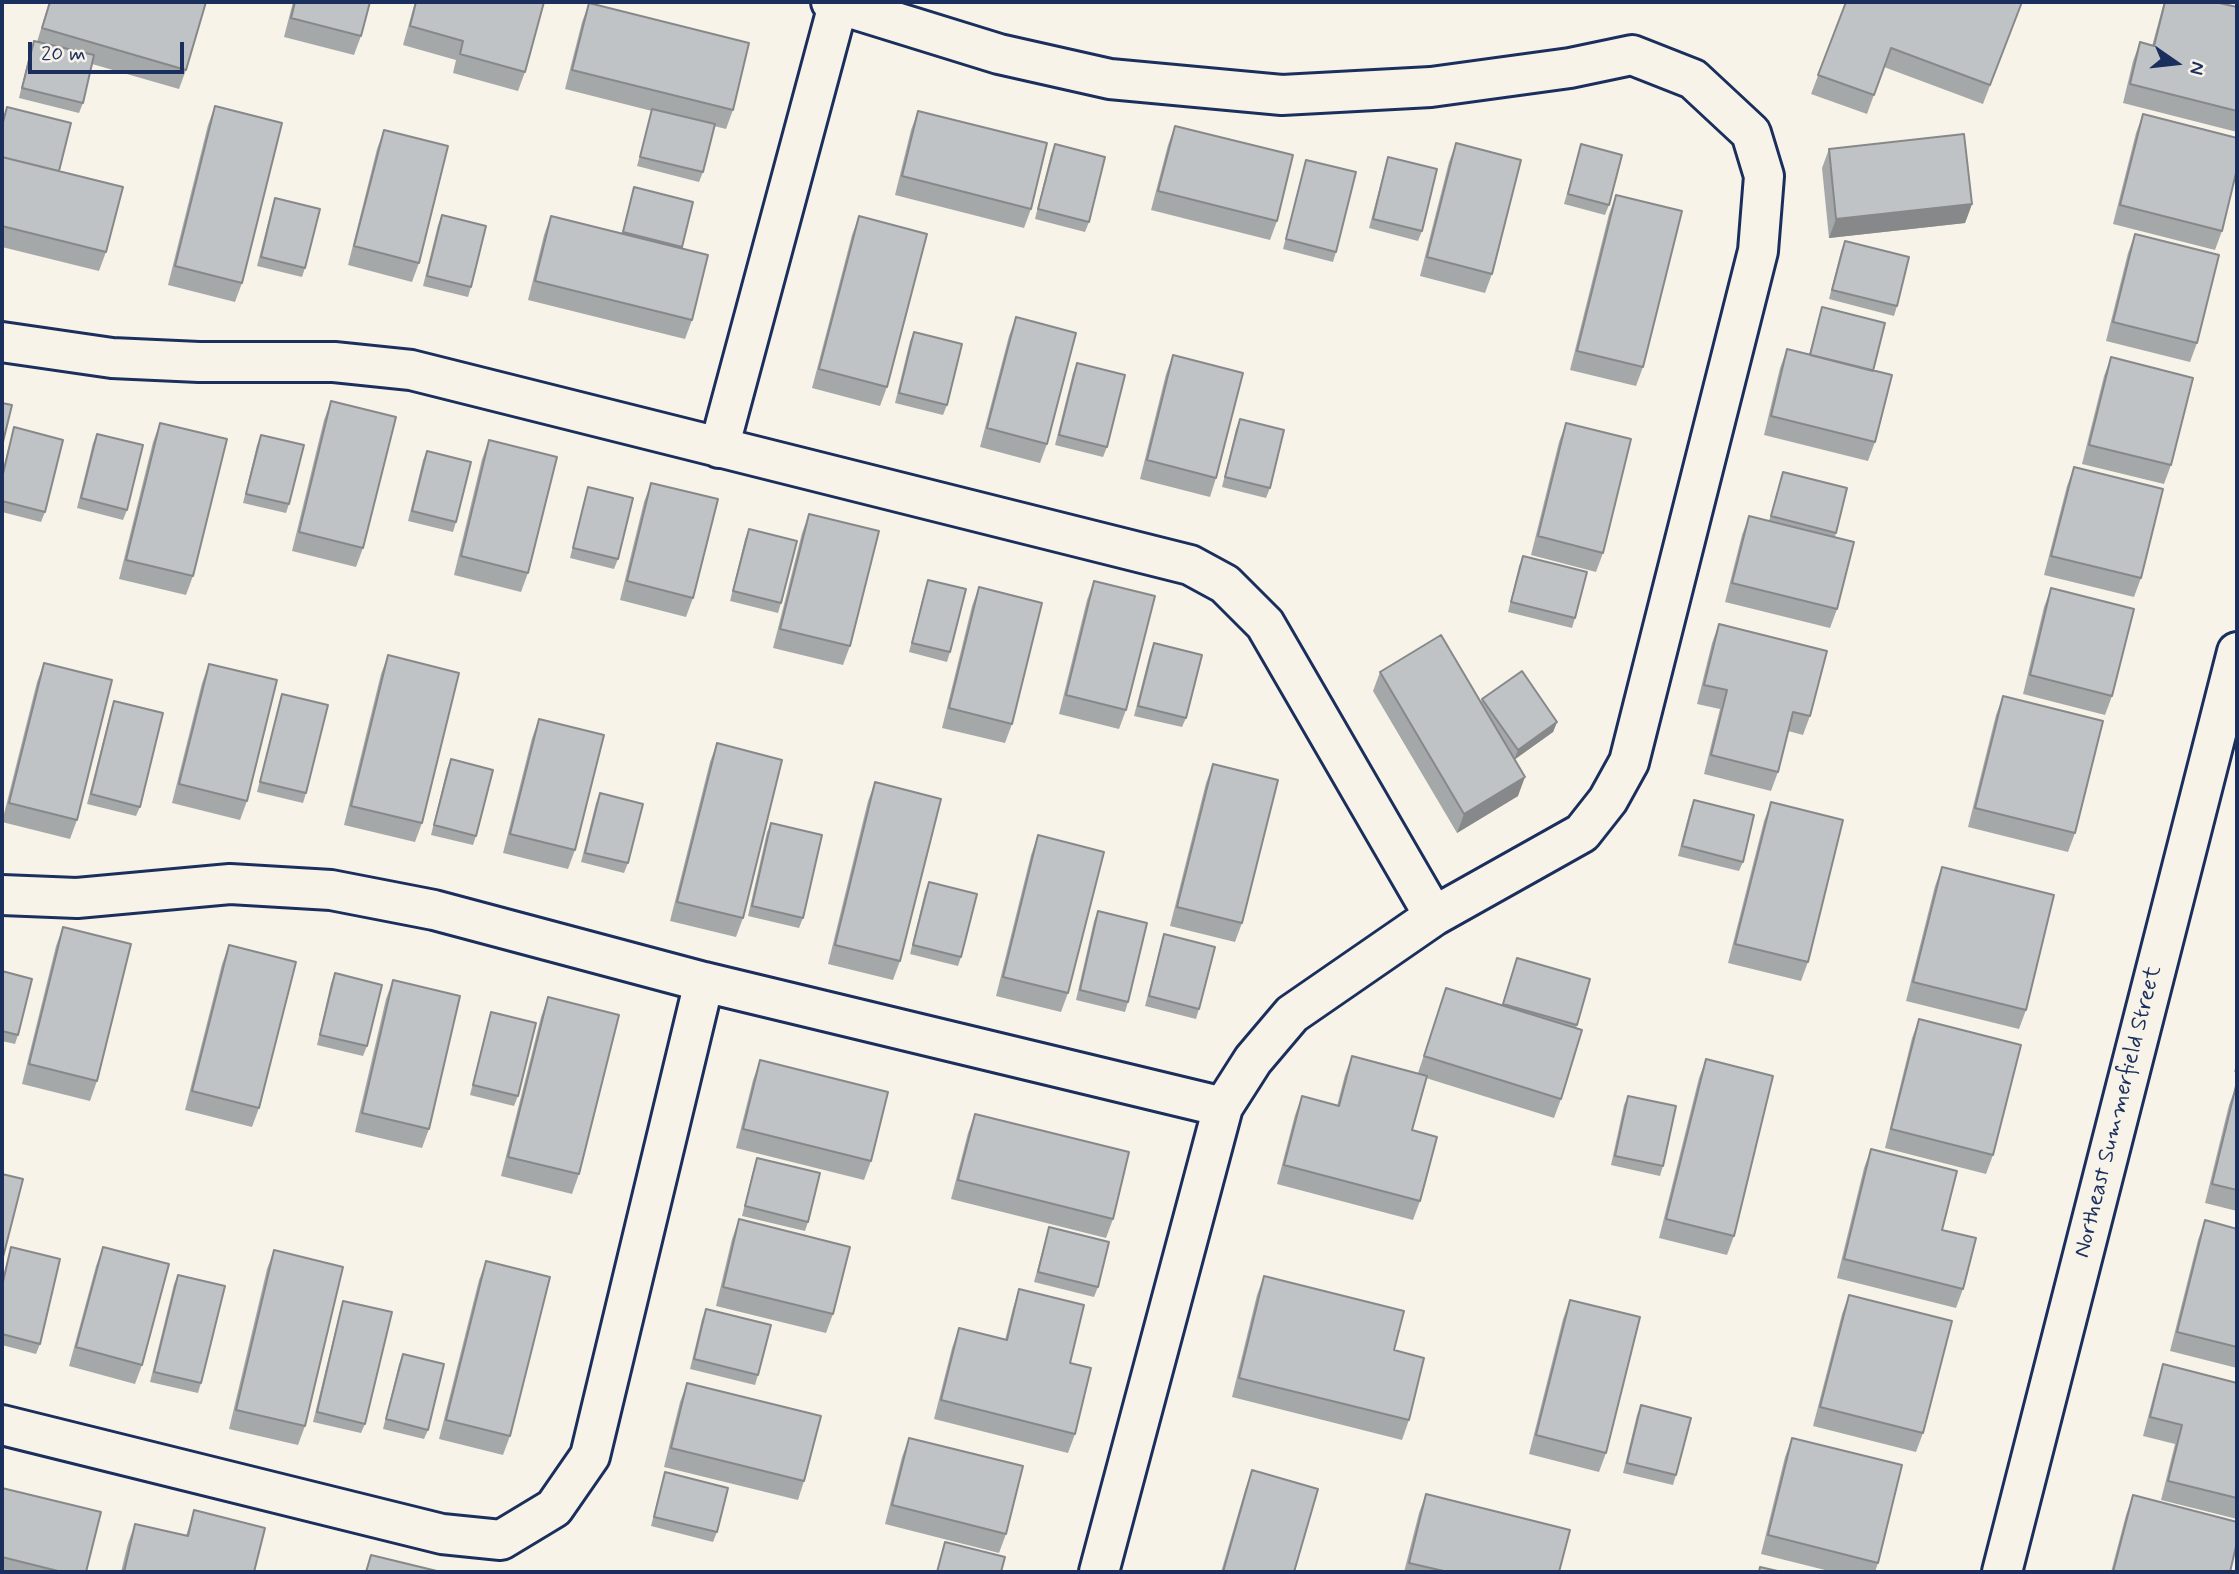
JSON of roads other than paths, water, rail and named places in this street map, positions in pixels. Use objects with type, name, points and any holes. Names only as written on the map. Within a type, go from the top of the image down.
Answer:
[{"type":"street","points":[[719,448],[834,3],[999,54],[1110,79],[1282,95],[1430,87],[1570,68],[1632,55],[1693,79],[1751,133],[1764,176],[1758,251],[1629,762],[1608,800],[1582,833],[1434,916],[1292,1014],[1253,1060],[1223,1107],[1099,1572]]},
{"type":"street","points":[[2,342],[112,358],[199,362],[334,362],[411,370],[1190,565],[1225,584],[1265,624],[1434,916]]},
{"type":"street","name":"Northeast Summerfield Street","points":[[2001,1572],[2237,652]]},
{"type":"street","points":[[2,895],[77,898],[230,884],[331,890],[434,910],[704,982],[1223,1107]]},
{"type":"street","points":[[2,1425],[442,1534],[501,1540],[554,1508],[590,1456],[704,982]]}]
